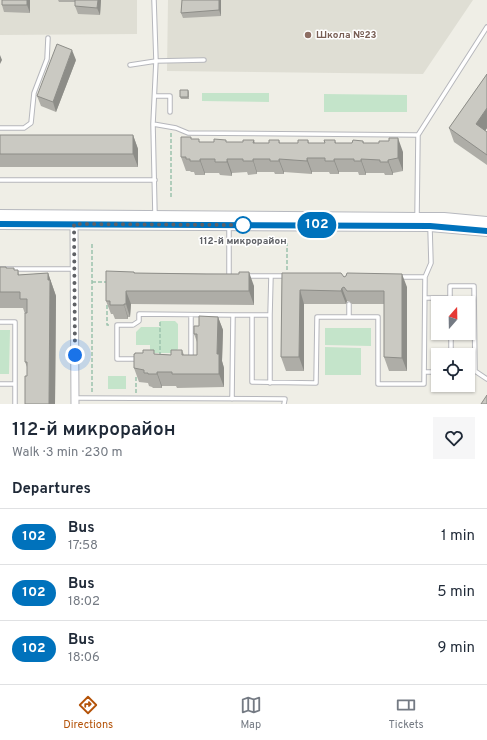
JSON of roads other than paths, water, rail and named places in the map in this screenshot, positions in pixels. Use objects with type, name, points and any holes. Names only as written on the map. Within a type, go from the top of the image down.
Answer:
[{"type":"street","points":[[0,215],[444,218],[487,222]]},
{"type":"street","points":[[0,224],[430,226],[487,231]]},
{"type":"street","points":[[74,224],[75,401]]},
{"type":"lane","points":[[154,0],[156,61],[154,124],[155,216]]},
{"type":"lane","points":[[417,218],[418,135],[487,27]]},
{"type":"lane","points":[[0,128],[24,128],[30,123],[34,93],[47,59],[48,38]]},
{"type":"lane","points":[[130,65],[156,61],[204,60]]},
{"type":"lane","points":[[155,96],[170,96],[170,112]]},
{"type":"lane","points":[[154,124],[171,127],[188,133],[418,135]]},
{"type":"lane","points":[[0,180],[155,180]]},
{"type":"lane","points":[[229,225],[229,276]]},
{"type":"lane","points":[[252,315],[252,382],[316,383],[317,317],[378,317],[378,384],[424,384],[425,277],[431,263],[430,226]]},
{"type":"lane","points":[[0,269],[74,270]]},
{"type":"lane","points":[[221,275],[236,276]]},
{"type":"lane","points":[[243,276],[294,276]]},
{"type":"lane","points":[[270,383],[271,276]]},
{"type":"lane","points":[[395,277],[425,277]]},
{"type":"lane","points":[[450,296],[450,286],[474,286],[474,296]]},
{"type":"lane","points":[[425,298],[431,298]]},
{"type":"lane","points":[[349,304],[349,317]]},
{"type":"lane","points":[[144,359],[117,359],[117,325],[133,325],[139,321],[139,314],[270,315]]},
{"type":"lane","points":[[183,360],[191,360],[191,314]]},
{"type":"lane","points":[[232,399],[233,315]]},
{"type":"lane","points":[[0,322],[15,322],[15,404]]},
{"type":"lane","points":[[475,371],[487,379]]},
{"type":"lane","points":[[424,372],[431,372]]},
{"type":"lane","points":[[0,384],[15,384]]},
{"type":"lane","points":[[75,401],[92,398],[284,399],[284,404]]},
{"type":"place","name":"Школа №23","points":[[308,35]]},
{"type":"place","name":"112-й микрорайон","points":[[243,225]]}]
